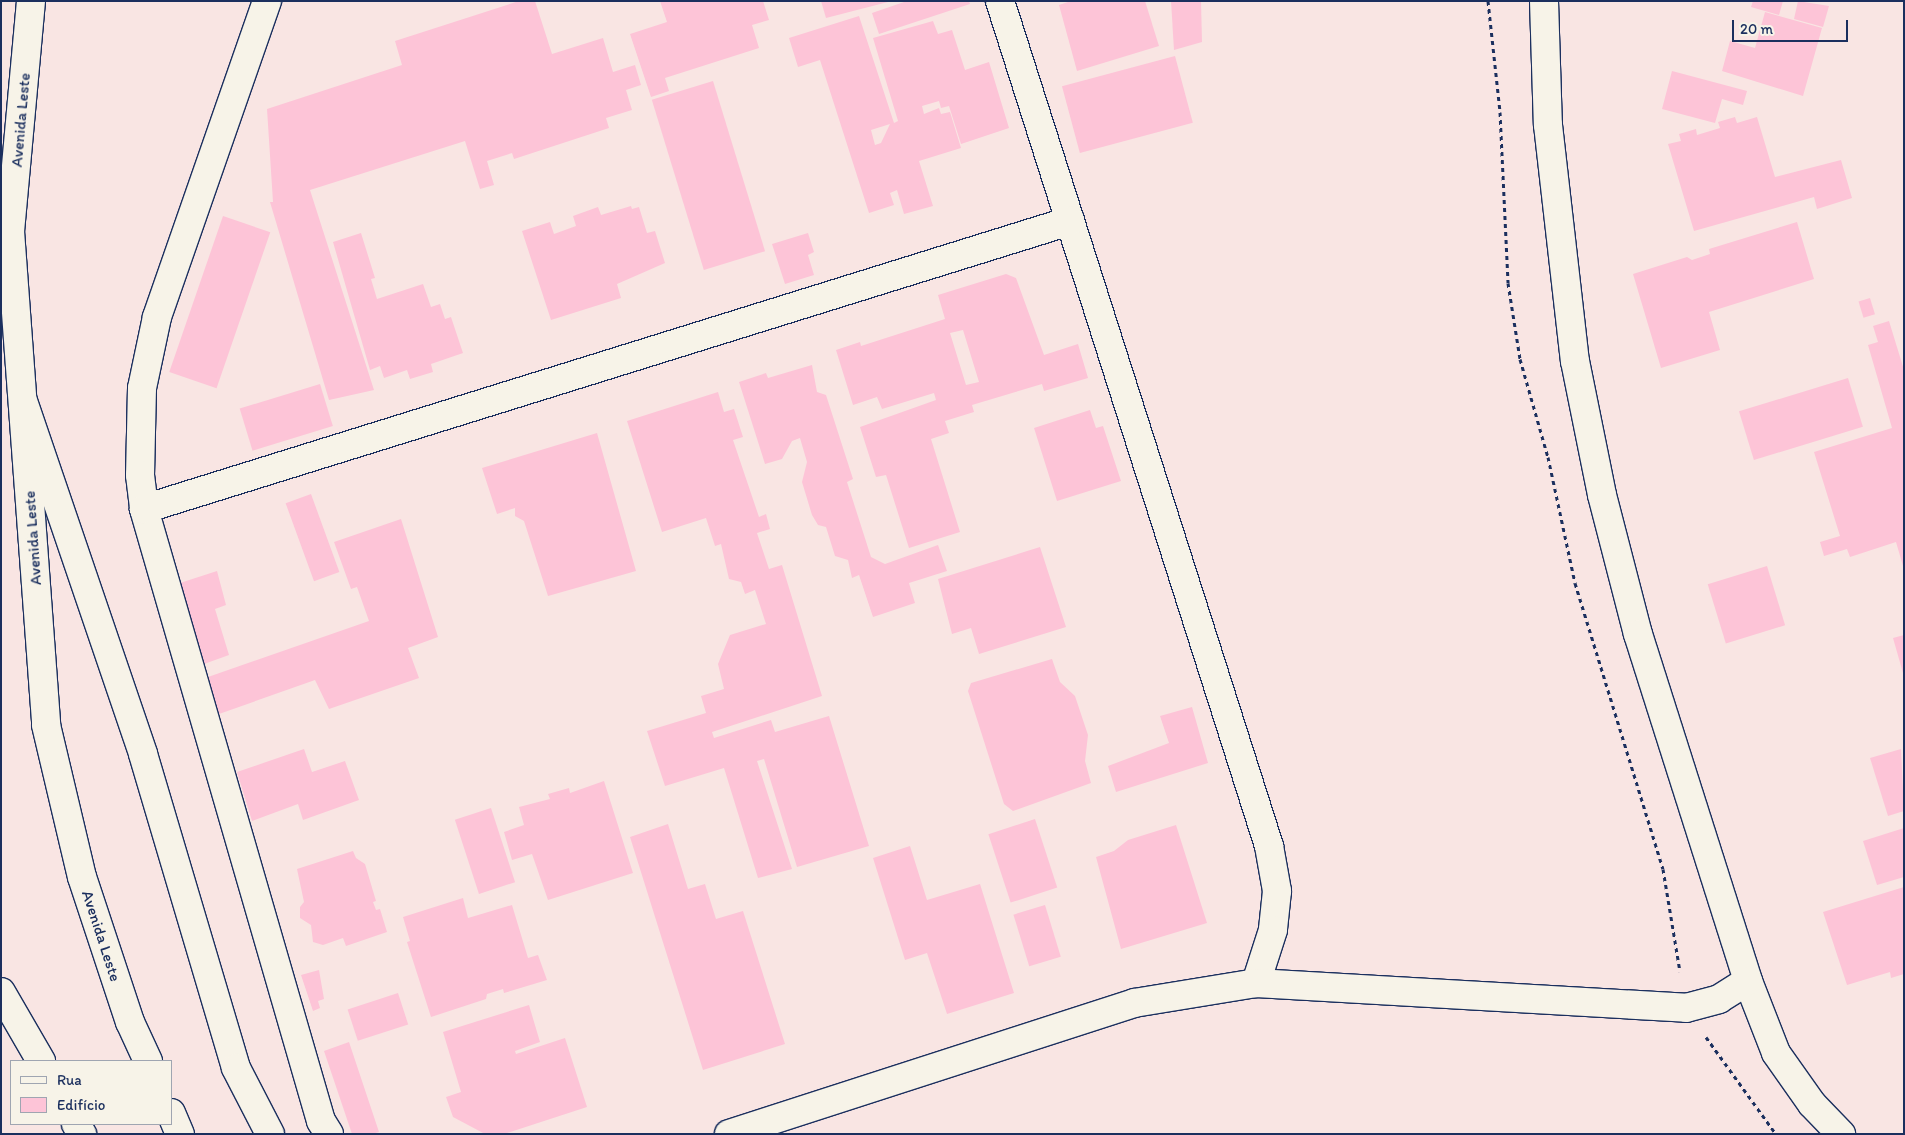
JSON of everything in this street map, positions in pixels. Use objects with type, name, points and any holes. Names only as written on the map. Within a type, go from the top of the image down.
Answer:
[{"type":"main road","name":"Avenida Leste","points":[[32,1],[6,235],[23,402],[46,725],[82,877],[130,1022],[148,1060]]},
{"type":"main road","points":[[267,1],[156,317],[142,388],[138,443],[144,510],[321,1121],[329,1134]]},
{"type":"main road","points":[[1000,1],[1269,846],[1278,891],[1273,930],[1256,982]]},
{"type":"main road","points":[[1544,1],[1548,125],[1575,361],[1602,495],[1638,634],[1748,981],[1776,1053],[1812,1104],[1841,1134]]},
{"type":"main road","points":[[144,510],[1070,221]]},
{"type":"main road","points":[[23,402],[143,754],[236,1068],[270,1134]]},
{"type":"main road","points":[[729,1134],[1134,1003],[1256,982],[1686,1008],[1718,999],[1748,981]]},
{"type":"main road","points":[[1,992],[40,1060]]},
{"type":"main road","points":[[172,1115],[180,1134]]},
{"type":"building","points":[[519,1],[535,1],[552,54],[603,38],[613,72],[635,65],[641,85],[626,90],[632,110],[606,118],[609,128],[514,159],[512,153],[487,161],[494,185],[480,189],[465,141],[310,190],[374,390],[329,400],[270,202],[273,202],[267,109],[402,65],[395,41]]},
{"type":"building","points":[[660,1],[763,1],[769,20],[752,25],[759,48],[665,78],[669,91],[651,97],[630,34],[667,22]]},
{"type":"building","points":[[821,1],[888,1],[888,2],[826,18]]},
{"type":"building","points":[[907,1],[969,1],[970,4],[879,34],[872,13]]},
{"type":"building","points":[[1071,1],[1145,1],[1159,46],[1077,71],[1059,5]]},
{"type":"building","points":[[1171,1],[1201,1],[1202,42],[1174,50]]},
{"type":"building","points":[[1753,1],[1783,1],[1779,15],[1751,7]]},
{"type":"building","points":[[1798,1],[1829,6],[1823,27],[1794,19]]},
{"type":"building","points":[[1765,12],[1822,28],[1803,96],[1722,71],[1730,41],[1755,48]]},
{"type":"building","points":[[859,16],[894,123],[898,121],[873,38],[933,21],[938,34],[952,30],[965,70],[989,62],[1009,128],[961,144],[949,106],[941,108],[939,101],[922,106],[924,114],[939,108],[941,114],[950,112],[961,148],[919,161],[933,206],[904,214],[897,190],[890,193],[894,205],[869,213],[820,60],[798,67],[789,38]],"holes":[[[890,124],[881,143],[875,145],[871,130]]]},
{"type":"building","points":[[1175,56],[1193,123],[1080,153],[1062,86]]},
{"type":"building","points":[[1672,71],[1747,91],[1743,105],[1722,99],[1715,123],[1662,109]]},
{"type":"building","points":[[713,81],[765,251],[704,270],[652,100]]},
{"type":"building","points":[[1735,117],[1737,123],[1757,117],[1775,177],[1841,160],[1852,198],[1817,209],[1814,197],[1694,231],[1668,144],[1681,141],[1679,134],[1696,129],[1697,135],[1720,128],[1718,122]]},
{"type":"building","points":[[631,206],[632,209],[639,207],[647,233],[655,231],[665,263],[617,284],[621,298],[551,320],[522,231],[550,222],[554,234],[576,226],[573,216],[598,207],[601,215]]},
{"type":"building","points":[[223,216],[270,232],[217,388],[169,372]]},
{"type":"building","points":[[1797,222],[1814,279],[1709,312],[1720,350],[1661,368],[1633,274],[1687,257],[1692,260],[1710,254],[1709,249]]},
{"type":"building","points":[[361,233],[375,278],[371,279],[377,299],[423,284],[431,307],[440,304],[445,319],[451,317],[463,353],[431,364],[433,372],[410,379],[407,370],[384,378],[380,366],[370,370],[333,242]]},
{"type":"building","points":[[808,233],[814,252],[808,255],[814,275],[785,284],[772,244]]},
{"type":"building","points":[[1006,274],[1016,278],[1044,355],[1078,344],[1088,378],[1044,391],[1042,384],[972,405],[974,412],[945,421],[949,433],[931,439],[960,532],[909,548],[886,475],[876,477],[860,427],[936,400],[934,393],[882,409],[877,397],[853,405],[836,350],[860,342],[861,346],[945,319],[938,295]],"holes":[[[963,330],[979,382],[966,385],[950,333]]]},
{"type":"building","points":[[1870,298],[1875,314],[1863,318],[1859,302]]},
{"type":"building","points":[[1889,321],[1904,370],[1903,566],[1896,542],[1850,557],[1847,549],[1824,556],[1820,542],[1840,536],[1814,452],[1892,428],[1868,345],[1878,342],[1873,326]]},
{"type":"building","points":[[812,365],[817,392],[826,395],[853,479],[847,482],[871,557],[885,564],[938,545],[947,571],[909,583],[915,603],[873,617],[859,575],[852,578],[848,560],[835,556],[826,527],[818,525],[812,515],[802,482],[807,462],[800,438],[792,441],[782,459],[765,464],[739,382],[766,373],[768,378]]},
{"type":"building","points":[[1848,378],[1863,427],[1754,460],[1739,411]]},
{"type":"building","points":[[320,384],[333,426],[253,451],[240,409]]},
{"type":"building","points":[[718,392],[724,412],[734,409],[743,437],[733,440],[759,517],[766,514],[770,529],[757,533],[769,569],[782,565],[822,696],[712,732],[714,738],[771,720],[775,732],[829,716],[869,846],[797,867],[764,759],[757,761],[792,869],[758,878],[724,768],[665,786],[647,731],[706,713],[701,696],[724,689],[718,664],[730,635],[766,624],[755,590],[745,594],[741,582],[729,579],[721,544],[715,546],[706,518],[662,532],[627,421]]},
{"type":"building","points":[[1090,410],[1096,428],[1103,426],[1121,481],[1057,501],[1034,428]]},
{"type":"building","points":[[597,433],[636,571],[548,596],[524,521],[515,516],[515,508],[497,514],[482,468]]},
{"type":"building","points":[[311,494],[339,572],[314,581],[286,503]]},
{"type":"building","points":[[401,519],[438,637],[408,648],[419,678],[329,709],[315,680],[219,714],[208,677],[369,621],[357,587],[351,589],[334,542]]},
{"type":"building","points":[[1040,547],[1066,627],[979,654],[971,628],[952,634],[938,579]]},
{"type":"building","points":[[1767,566],[1785,625],[1726,643],[1708,584]]},
{"type":"building","points":[[217,571],[226,605],[215,609],[229,655],[204,664],[180,583]]},
{"type":"building","points":[[1904,635],[1904,673],[1903,673],[1893,638]]},
{"type":"building","points":[[1052,659],[1060,682],[1075,696],[1088,735],[1085,761],[1091,783],[1013,811],[1004,804],[968,691],[971,683]]},
{"type":"building","points":[[1192,707],[1208,763],[1116,792],[1108,766],[1169,743],[1160,716]]},
{"type":"building","points":[[304,749],[312,772],[345,761],[359,800],[303,820],[298,804],[252,821],[237,772]]},
{"type":"building","points":[[1901,749],[1904,811],[1888,816],[1870,758]]},
{"type":"building","points":[[604,781],[633,873],[548,900],[532,854],[512,860],[504,832],[524,825],[519,807],[550,799],[548,794],[569,788],[570,793]]},
{"type":"building","points":[[491,808],[515,882],[479,894],[455,820]]},
{"type":"building","points":[[1035,819],[1057,887],[1011,903],[988,834]]},
{"type":"building","points":[[668,824],[688,889],[705,884],[716,919],[743,911],[785,1044],[703,1070],[630,837]]},
{"type":"building","points":[[1176,825],[1207,923],[1121,949],[1096,857],[1114,851],[1128,840]]},
{"type":"building","points":[[1904,828],[1904,877],[1877,885],[1863,841]]},
{"type":"building","points":[[910,846],[927,900],[980,884],[1014,993],[947,1014],[927,953],[905,960],[873,858]]},
{"type":"building","points":[[353,851],[356,858],[365,864],[376,901],[373,902],[376,910],[380,909],[387,932],[346,946],[343,938],[323,945],[313,942],[311,925],[300,918],[300,907],[304,902],[297,869]]},
{"type":"building","points":[[1904,887],[1904,974],[1891,978],[1890,972],[1847,985],[1823,912]]},
{"type":"building","points":[[463,898],[468,918],[512,905],[528,958],[538,955],[547,980],[504,993],[503,989],[487,994],[486,999],[431,1017],[407,942],[410,941],[403,917]]},
{"type":"building","points":[[1045,905],[1061,957],[1029,966],[1013,915]]},
{"type":"building","points":[[319,970],[324,999],[318,1001],[320,1008],[313,1011],[301,975]]},
{"type":"building","points":[[398,993],[408,1024],[358,1041],[348,1009]]},
{"type":"building","points":[[529,1005],[540,1042],[515,1051],[516,1054],[565,1038],[587,1107],[504,1134],[485,1134],[453,1117],[446,1097],[461,1092],[443,1032]]},
{"type":"building","points":[[349,1042],[379,1132],[352,1134],[324,1051]]}]
